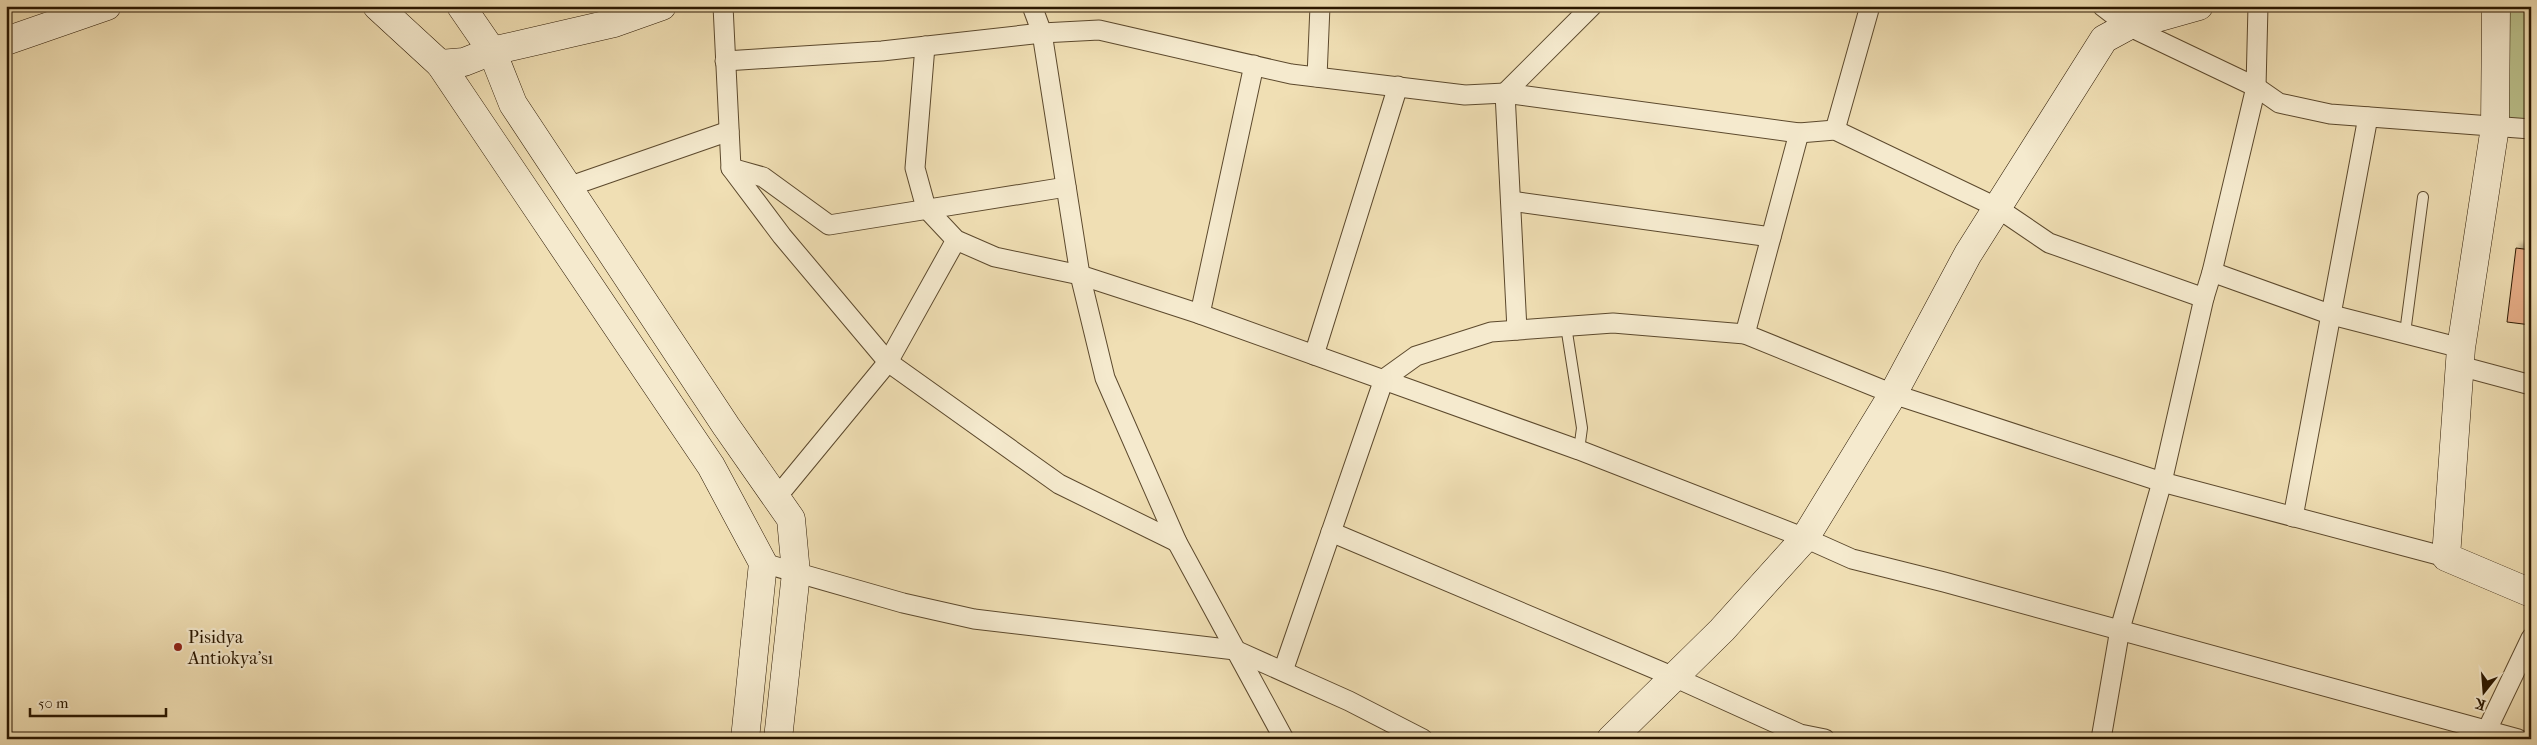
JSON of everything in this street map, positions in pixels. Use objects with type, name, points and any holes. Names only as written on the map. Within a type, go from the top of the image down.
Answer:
[{"type":"street","points":[[6,41],[107,6]]},
{"type":"street","points":[[461,6],[492,51],[513,104],[726,426],[792,519],[796,573],[778,739]]},
{"type":"street","points":[[440,64],[464,62],[492,51],[614,23],[662,6]]},
{"type":"street","points":[[723,6],[724,61],[731,168],[782,236],[888,362],[1059,484],[1177,542]]},
{"type":"street","points":[[1032,6],[1042,33],[1080,275],[1105,378],[1177,542],[1284,739]]},
{"type":"street","points":[[1317,77],[1320,6]]},
{"type":"street","points":[[1517,330],[1506,93],[1592,6]]},
{"type":"street","points":[[1835,130],[1870,6]]},
{"type":"street","points":[[2102,6],[2128,26],[2256,87],[2278,103],[2330,114],[2531,129]]},
{"type":"street","points":[[1611,739],[1722,630],[1805,538],[1893,394],[1968,254],[1996,207],[2104,39],[2128,26],[2199,6]]},
{"type":"street","points":[[2101,739],[2120,629],[2162,482],[2204,298],[2212,272],[2256,87],[2258,6]]},
{"type":"street","points":[[2446,557],[2460,357],[2495,127],[2496,6]]},
{"type":"street","points":[[384,9],[440,64],[711,466],[762,562],[745,739]]},
{"type":"street","points":[[724,61],[925,46],[1042,33],[1099,30],[1254,65],[1317,77],[1465,94],[1506,93],[1799,133],[1835,130],[1996,207],[2049,243],[2204,298]]},
{"type":"street","points":[[925,46],[916,168],[926,208],[956,240],[995,257],[1080,275],[1200,314],[1579,450],[1805,538],[1852,559],[2120,629],[2486,732],[2518,739]]},
{"type":"street","points":[[1200,314],[1254,65]]},
{"type":"street","points":[[1314,355],[1398,86]]},
{"type":"street","points":[[2293,517],[2368,117]]},
{"type":"street","points":[[2495,127],[2531,118]]},
{"type":"street","points":[[568,187],[729,131]]},
{"type":"street","points":[[1745,334],[1799,133]]},
{"type":"street","points":[[731,168],[763,177],[829,225],[1066,187]]},
{"type":"street","points":[[1511,201],[1771,237]]},
{"type":"street","points":[[776,498],[888,362],[956,240]]},
{"type":"street","points":[[2212,272],[2332,315],[2405,333],[2531,385]]},
{"type":"street","points":[[1284,671],[1384,379],[1416,356],[1491,332],[1613,323],[1745,334],[1893,394],[2162,482],[2446,557],[2531,593]]},
{"type":"street","points":[[1331,532],[1674,677],[1800,734],[1825,739]]},
{"type":"street","points":[[762,562],[902,604],[974,620],[1235,650],[1284,671],[1423,739]]},
{"type":"street","points":[[2486,732],[2531,638]]},
{"type":"lane","points":[[2405,333],[2424,197]]},
{"type":"lane","points":[[1566,326],[1582,428],[1579,450]]},
{"type":"green space","points":[[2496,6],[2531,6],[2531,118],[2495,127]]},
{"type":"building","points":[[2516,248],[2531,250],[2531,325],[2507,322]]},
{"type":"place","name":"Pisidya Antiokya'sı","points":[[178,647]]}]
